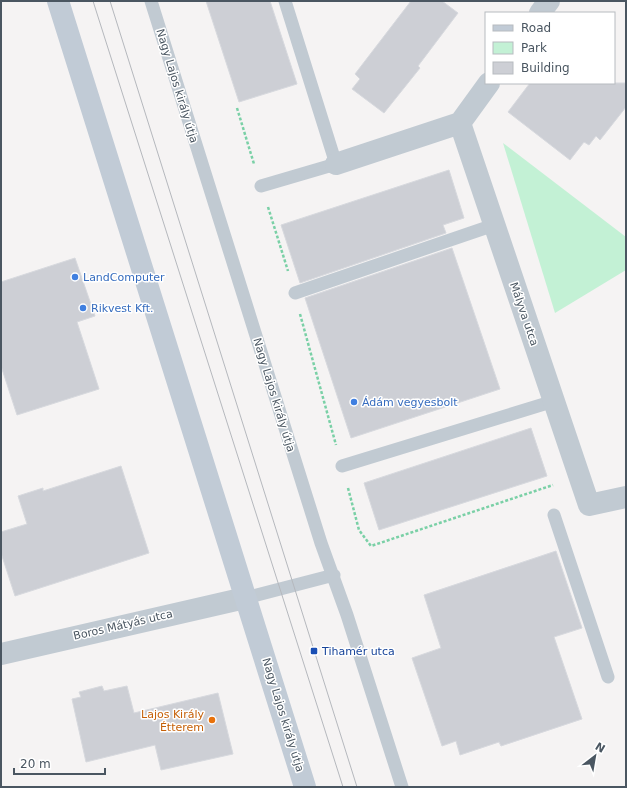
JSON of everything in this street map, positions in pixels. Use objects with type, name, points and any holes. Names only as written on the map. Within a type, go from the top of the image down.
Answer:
[{"type":"main road","name":"Nagy Lajos király útja","points":[[58,1],[305,787]]},
{"type":"street","points":[[541,12],[549,1]]},
{"type":"street","points":[[336,164],[460,122],[488,84]]},
{"type":"street","name":"Mályva utca","points":[[460,122],[589,505],[626,497]]},
{"type":"street","name":"Boros Mátyás utca","points":[[1,654],[245,598]]},
{"type":"lane","name":"Nagy Lajos király útja","points":[[151,1],[321,543],[334,575],[402,787]]},
{"type":"lane","points":[[261,186],[336,164],[286,1]]},
{"type":"lane","points":[[295,294],[494,225]]},
{"type":"lane","points":[[342,466],[554,401]]},
{"type":"lane","points":[[554,515],[608,677]]},
{"type":"lane","points":[[245,598],[334,575]]},
{"type":"path","points":[[237,108],[295,294],[359,530],[371,546],[580,476]]},
{"type":"green space","points":[[503,143],[626,237],[626,270],[555,313]]},
{"type":"building","points":[[206,1],[270,1],[297,84],[239,102]]},
{"type":"building","points":[[411,1],[442,1],[458,13],[418,66],[420,68],[384,113],[352,89],[360,79],[355,74]]},
{"type":"building","points":[[626,83],[626,107],[600,140],[596,136],[589,145],[584,142],[570,160],[508,112],[529,84]]},
{"type":"building","points":[[449,170],[464,218],[443,225],[446,233],[300,283],[281,225]]},
{"type":"building","points":[[452,248],[500,389],[351,438],[305,298]]},
{"type":"building","points":[[75,258],[95,316],[77,322],[99,389],[17,415],[1,366],[1,282]]},
{"type":"building","points":[[531,428],[547,476],[379,530],[364,483]]},
{"type":"building","points":[[121,466],[149,553],[15,596],[1,553],[1,532],[27,524],[18,496],[43,488],[43,491]]},
{"type":"building","points":[[556,551],[582,628],[554,637],[582,719],[501,746],[499,742],[460,755],[456,741],[442,746],[412,658],[441,648],[424,595]]},
{"type":"building","points":[[102,686],[104,691],[127,686],[134,713],[218,693],[233,754],[161,770],[155,745],[86,762],[72,699],[81,697],[79,692]]},
{"type":"tram line","points":[[93,1],[343,787]]},
{"type":"tram line","points":[[110,1],[357,787]]},
{"type":"place","name":"LandComputer","points":[[75,277]]},
{"type":"place","name":"Rikvest Kft.","points":[[83,308]]},
{"type":"place","name":"Ádám vegyesbolt","points":[[354,402]]},
{"type":"place","name":"Tihamér utca","points":[[314,651]]},
{"type":"place","name":"Lajos Király Étterem","points":[[212,720]]}]
